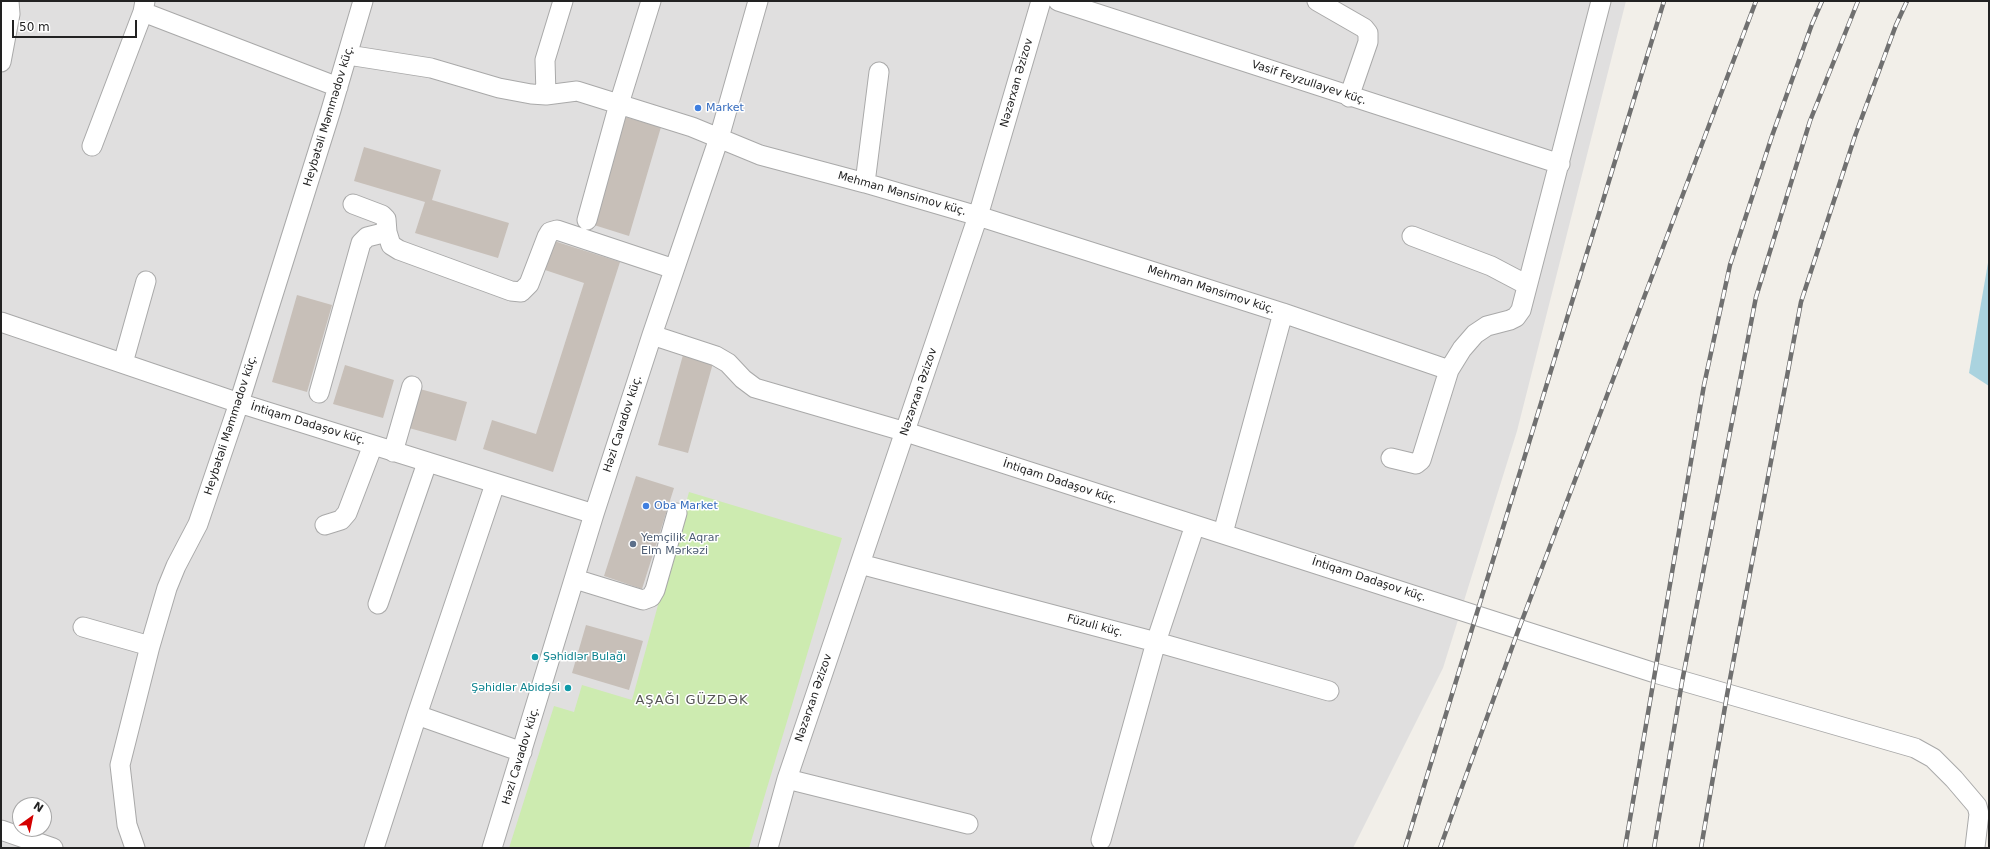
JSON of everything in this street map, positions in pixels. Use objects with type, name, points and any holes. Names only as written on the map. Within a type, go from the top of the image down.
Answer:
[{"type":"street","points":[[1,62],[10,14],[9,1]]},
{"type":"street","name":"Heybətəli Məmmədov küç.","points":[[135,848],[127,825],[120,765],[150,646],[167,588],[176,566],[198,524],[239,403],[348,55],[363,1]]},
{"type":"street","points":[[546,95],[545,60],[563,1]]},
{"type":"street","points":[[587,220],[618,104],[651,1]]},
{"type":"street","name":"Həzi Cavadov küç.","points":[[492,848],[594,514],[652,334],[719,138],[758,1]]},
{"type":"street","name":"Nəzərxan Əzizov","points":[[768,848],[787,780],[978,216],[1041,1]]},
{"type":"street","name":"Vasif Feyzullayev küç.","points":[[1058,1],[1349,97],[1560,164]]},
{"type":"street","points":[[1317,1],[1364,28],[1368,33],[1368,42],[1349,97]]},
{"type":"street","points":[[1391,458],[1416,464],[1421,460],[1449,370],[1475,334],[1488,326],[1516,317],[1520,310],[1560,164],[1600,1]]},
{"type":"street","points":[[92,146],[144,7],[338,87]]},
{"type":"street","name":"Mehman Mənsimov küç.","points":[[348,55],[431,68],[499,88],[531,94],[546,95],[577,91],[692,127],[760,155],[865,182],[978,216],[1283,313],[1449,370]]},
{"type":"street","points":[[865,182],[878,72]]},
{"type":"street","points":[[353,204],[382,215],[386,219],[387,232],[391,245],[399,250],[511,291],[521,292],[529,284],[547,237],[550,232],[558,230],[674,269]]},
{"type":"street","points":[[319,394],[361,243],[367,237],[387,232]]},
{"type":"street","points":[[1412,236],[1491,266],[1527,285]]},
{"type":"street","points":[[123,364],[146,281]]},
{"type":"street","points":[[1223,532],[1283,313]]},
{"type":"street","name":"İntiqam Dadaşov küç.","points":[[1,322],[239,403],[594,514]]},
{"type":"street","name":"İntiqam Dadaşov küç.","points":[[652,334],[716,356],[728,363],[743,379],[755,388],[906,432],[1195,525],[1223,532],[1518,631],[1682,682],[1915,748],[1933,758],[1954,779],[1977,806],[1979,814],[1976,847]]},
{"type":"street","points":[[393,452],[412,386]]},
{"type":"street","points":[[325,525],[341,520],[347,513],[374,445]]},
{"type":"street","points":[[378,604],[427,463]]},
{"type":"street","points":[[374,848],[495,484]]},
{"type":"street","points":[[575,579],[643,600],[651,597],[655,590],[677,513]]},
{"type":"street","points":[[1101,840],[1156,642],[1195,525]]},
{"type":"street","name":"Füzuli küç.","points":[[860,564],[1156,642],[1329,691]]},
{"type":"street","points":[[83,627],[150,646]]},
{"type":"street","points":[[417,715],[522,752]]},
{"type":"street","points":[[787,780],[968,824]]},
{"type":"street","points":[[1,830],[53,848]]},
{"type":"shaded area","points":[[1,1],[1626,1],[1517,431],[1443,668],[1353,848],[1,848]]},
{"type":"green space","points":[[689,492],[842,538],[749,848],[509,848],[554,706],[574,712],[582,685],[632,700]]},
{"type":"water","points":[[1989,257],[1989,386],[1969,373]]},
{"type":"building","points":[[625,117],[661,127],[629,236],[594,225]]},
{"type":"building","points":[[364,147],[441,170],[432,200],[509,223],[498,258],[415,233],[425,202],[354,181]]},
{"type":"building","points":[[551,240],[620,262],[553,472],[483,449],[492,420],[536,434],[584,283],[542,269]]},
{"type":"building","points":[[297,295],[332,305],[307,392],[272,382]]},
{"type":"building","points":[[683,355],[713,363],[688,453],[658,445]]},
{"type":"building","points":[[345,365],[394,380],[383,418],[333,404]]},
{"type":"building","points":[[420,389],[467,402],[456,441],[409,428]]},
{"type":"building","points":[[636,476],[674,488],[642,589],[604,576]]},
{"type":"building","points":[[586,625],[643,641],[629,690],[572,673]]},
{"type":"railway","points":[[1405,848],[1664,1]]},
{"type":"railway","points":[[1440,848],[1518,631],[1756,1]]},
{"type":"railway","points":[[1625,848],[1704,385],[1730,265],[1772,136],[1812,24],[1822,1]]},
{"type":"railway","points":[[1654,848],[1682,682],[1756,297],[1810,121],[1858,1]]},
{"type":"railway","points":[[1701,848],[1727,695],[1801,302],[1855,136],[1896,25],[1907,1]]},
{"type":"place","name":"Market","points":[[698,108]]},
{"type":"place","name":"Oba Market","points":[[646,506]]},
{"type":"place","name":"Yemçilik Aqrar Elm Mərkəzi","points":[[633,544]]},
{"type":"place","name":"Şəhidlər Bulağı","points":[[535,657]]},
{"type":"place","name":"Şəhidlər Abidəsi","points":[[568,688]]},
{"type":"district","name":"AŞAĞI GÜZDƏK","points":[[692,701]]}]
